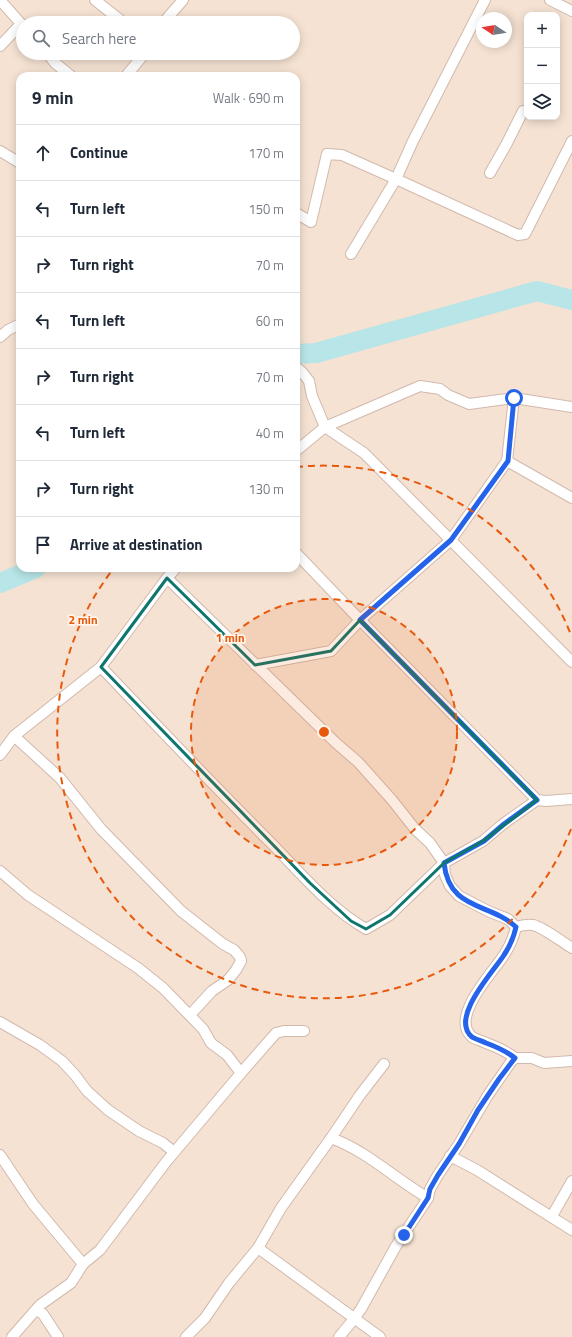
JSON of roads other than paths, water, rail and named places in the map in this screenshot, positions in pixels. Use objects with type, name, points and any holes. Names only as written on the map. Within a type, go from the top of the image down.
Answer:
[{"type":"street","points":[[0,0],[16,18]]},
{"type":"street","points":[[95,0],[115,16]]},
{"type":"street","points":[[169,16],[183,0]]},
{"type":"street","points":[[352,254],[396,179],[413,141],[485,0]]},
{"type":"street","points":[[550,0],[572,11]]},
{"type":"street","points":[[0,46],[16,31]]},
{"type":"street","points":[[53,60],[66,72]]},
{"type":"street","points":[[129,72],[139,60]]},
{"type":"street","points":[[490,173],[523,111]]},
{"type":"street","points":[[300,215],[311,222],[327,154],[342,155],[518,235],[525,234],[569,158],[572,141]]},
{"type":"street","points":[[0,151],[16,161]]},
{"type":"street","points":[[0,337],[8,330],[16,326]]},
{"type":"street","points":[[300,370],[309,381],[312,396],[325,427],[364,453],[572,662]]},
{"type":"street","points":[[300,448],[325,427],[420,386],[440,389],[448,395],[469,404],[514,398],[572,407]]},
{"type":"street","points":[[255,665],[330,651],[360,620],[451,540],[508,461],[514,398]]},
{"type":"street","points":[[508,461],[572,498]]},
{"type":"street","points":[[300,557],[537,800],[546,801],[572,799]]},
{"type":"street","points":[[0,755],[14,736],[101,667],[172,572]]},
{"type":"street","points":[[167,578],[255,665],[336,743],[358,762],[392,800],[415,829],[430,843],[444,863],[450,886],[459,896],[490,912],[508,919],[516,927]]},
{"type":"street","points":[[101,667],[305,878],[333,905],[356,924],[366,929],[390,915],[444,863],[484,841],[504,824],[537,800]]},
{"type":"street","points":[[14,736],[60,778],[101,829],[181,911],[223,944],[234,950],[240,957],[241,961],[228,980],[212,991],[190,1015]]},
{"type":"street","points":[[0,872],[28,895],[138,968],[163,988],[203,1029],[211,1043],[227,1055],[240,1073]]},
{"type":"street","points":[[516,927],[525,924],[539,927],[572,948]]},
{"type":"street","points":[[516,927],[512,940],[505,954],[477,990],[470,1003],[466,1019],[466,1028],[472,1037],[506,1051],[515,1058],[532,1058],[544,1063],[572,1061]]},
{"type":"street","points":[[0,1022],[40,1045],[62,1061],[75,1074],[87,1091],[108,1110],[139,1131],[163,1142],[174,1152]]},
{"type":"street","points":[[12,1337],[40,1305],[71,1284],[83,1264],[100,1250],[139,1196],[174,1152],[240,1073],[276,1034],[284,1031],[304,1031]]},
{"type":"street","points":[[339,1337],[354,1319],[368,1298],[396,1246],[428,1198],[430,1189],[459,1144],[478,1110],[515,1058]]},
{"type":"street","points":[[186,1337],[205,1318],[229,1283],[258,1248],[281,1208],[360,1095],[384,1064]]},
{"type":"street","points":[[331,1138],[347,1144],[428,1198]]},
{"type":"street","points":[[0,1155],[33,1204],[83,1264]]},
{"type":"street","points":[[450,1156],[477,1170],[572,1230]]},
{"type":"street","points":[[552,1216],[572,1181]]},
{"type":"street","points":[[258,1248],[380,1337]]},
{"type":"street","points":[[37,1310],[43,1314],[58,1337]]},
{"type":"waterway","points":[[300,354],[316,353],[537,291],[572,300]]},
{"type":"waterway","points":[[0,583],[26,572]]}]
